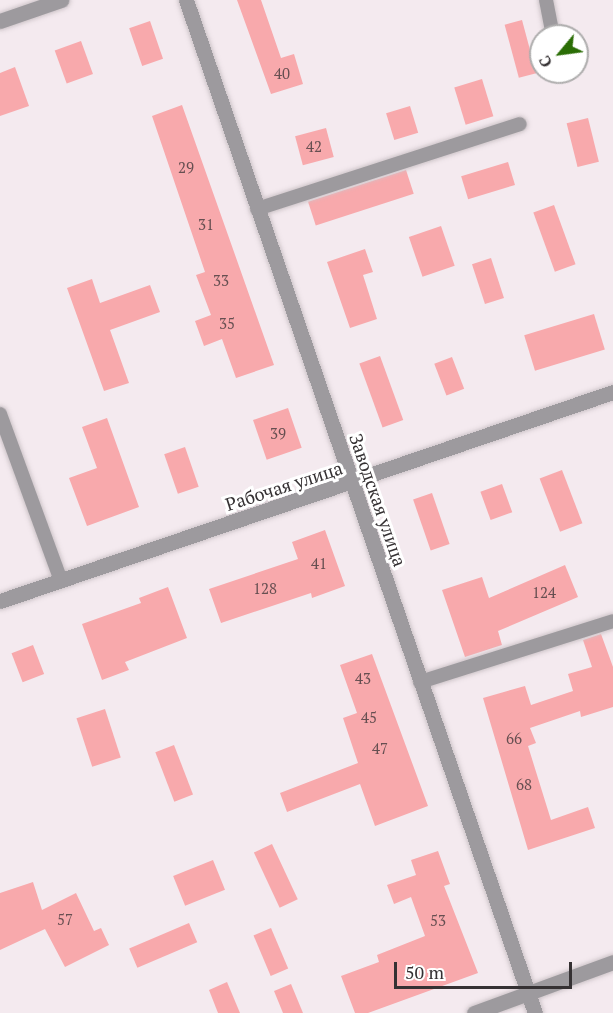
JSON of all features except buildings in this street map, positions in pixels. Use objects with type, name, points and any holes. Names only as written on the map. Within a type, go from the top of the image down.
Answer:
[{"type":"street","points":[[0,21],[61,0]]},
{"type":"street","name":"Заводская улица","points":[[186,0],[535,1013]]},
{"type":"street","name":"Рабочая улица","points":[[0,601],[352,484],[613,392]]},
{"type":"street","points":[[474,1013],[527,991],[613,963]]},
{"type":"lane","points":[[546,0],[551,24]]},
{"type":"lane","points":[[257,209],[520,124]]},
{"type":"lane","points":[[0,414],[61,581]]},
{"type":"lane","points":[[420,681],[613,621]]}]
